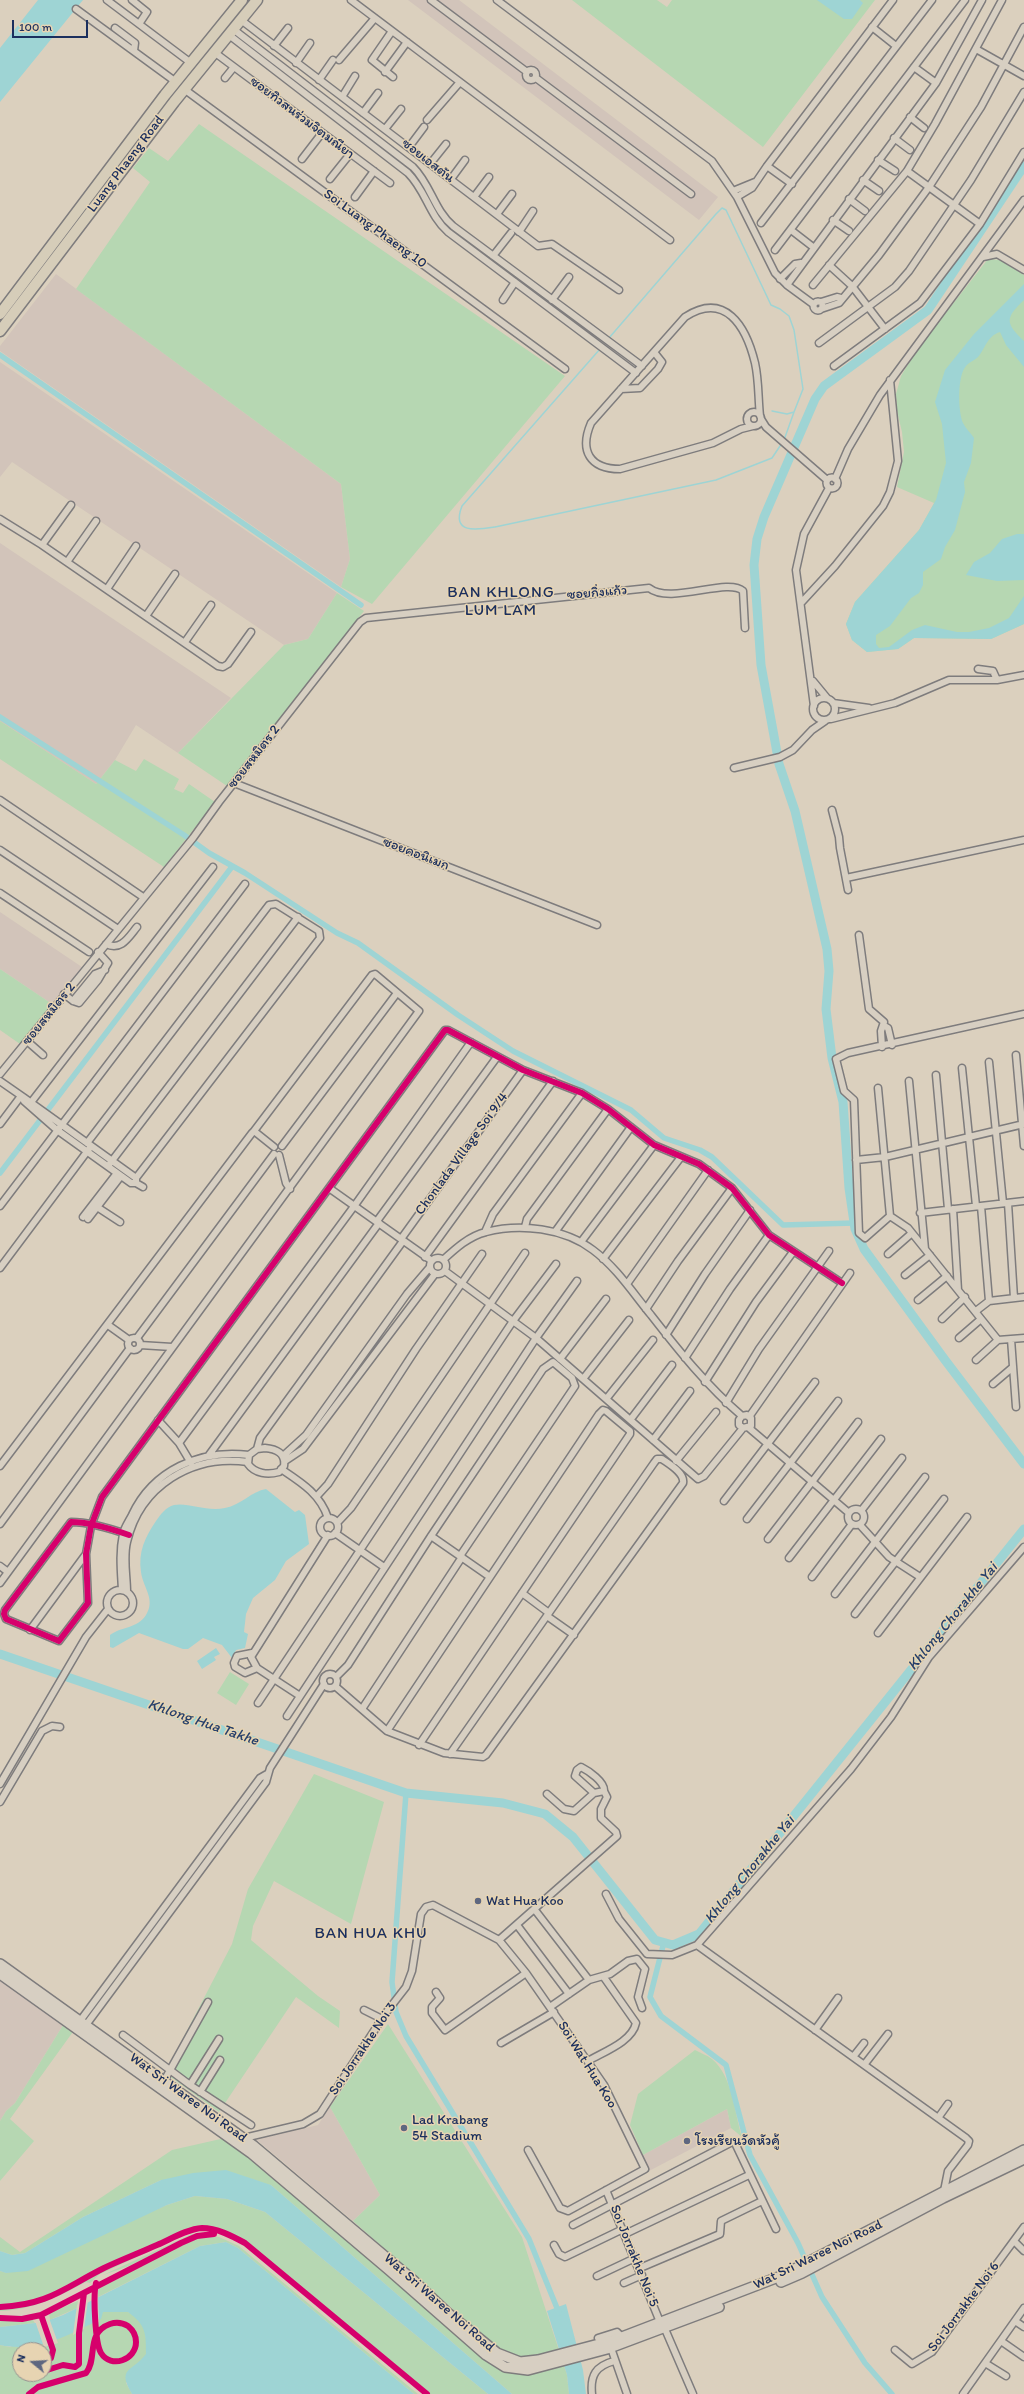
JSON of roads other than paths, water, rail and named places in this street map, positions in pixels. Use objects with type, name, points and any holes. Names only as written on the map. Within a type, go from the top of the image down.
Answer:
[{"type":"main road","name":"Luang Phaeng Road","points":[[0,314],[165,95],[242,0]]},
{"type":"main road","name":"Luang Phaeng Road","points":[[0,331],[184,89],[257,0]]},
{"type":"main road","points":[[165,95],[174,102]]},
{"type":"main road","name":"Wat Sri Waree Noi Road","points":[[0,1964],[244,2138],[497,2353],[511,2361],[539,2364]]},
{"type":"main road","name":"Wat Sri Waree Noi Road","points":[[0,1974],[251,2153],[384,2266],[486,2356],[498,2364],[514,2369],[528,2370],[539,2364],[605,2345],[662,2326],[799,2271],[812,2268],[1024,2150]]},
{"type":"main road","name":"Wat Sri Waree Noi Road","points":[[799,2271],[817,2258],[945,2194],[1024,2159]]},
{"type":"main road","name":"Wat Sri Waree Noi Road","points":[[605,2345],[622,2337],[662,2326]]},
{"type":"street","points":[[107,0],[191,63]]},
{"type":"street","points":[[132,0],[147,12],[139,24]]},
{"type":"street","points":[[351,0],[670,240]]},
{"type":"street","points":[[431,0],[527,72],[528,80],[536,78],[691,194]]},
{"type":"street","points":[[498,0],[712,162],[737,197],[771,267],[786,285],[813,304],[815,310],[836,297],[841,298],[879,255],[929,187],[958,144],[1024,27]]},
{"type":"street","points":[[737,197],[752,188],[893,0]]},
{"type":"street","points":[[761,223],[932,0]]},
{"type":"street","points":[[776,250],[965,0]]},
{"type":"street","points":[[786,285],[936,83],[982,0]]},
{"type":"street","points":[[813,285],[907,172],[935,124],[1002,0]]},
{"type":"street","points":[[76,9],[176,82]]},
{"type":"street","points":[[319,80],[375,18]]},
{"type":"street","name":"ซอยเอสตัน","points":[[241,20],[538,246],[552,244],[619,290]]},
{"type":"street","points":[[115,28],[134,43],[134,51]]},
{"type":"street","points":[[274,46],[288,28]]},
{"type":"street","points":[[872,28],[896,46]]},
{"type":"street","points":[[392,30],[372,60],[393,77]]},
{"type":"street","points":[[231,32],[263,52],[413,167],[427,184],[436,205],[445,219],[642,366]]},
{"type":"street","points":[[231,32],[259,58],[408,172],[420,187],[428,208],[439,224],[636,373]]},
{"type":"street","points":[[385,72],[407,42]]},
{"type":"street","points":[[296,63],[310,43]]},
{"type":"street","points":[[976,49],[1024,76]]},
{"type":"street","name":"ซอยทิวสนร่วมจิตมณียา","points":[[214,52],[390,183]]},
{"type":"street","points":[[259,58],[263,52]]},
{"type":"street","points":[[225,78],[234,67]]},
{"type":"street","points":[[914,68],[936,83]]},
{"type":"street","points":[[342,97],[355,76]]},
{"type":"street","points":[[427,120],[460,82]]},
{"type":"street","name":"Soi Luang Phaeng 10","points":[[184,89],[565,369]]},
{"type":"street","points":[[819,343],[900,282],[954,206],[999,136],[1024,92]]},
{"type":"street","points":[[363,113],[378,93]]},
{"type":"street","points":[[385,129],[401,109]]},
{"type":"street","points":[[910,117],[924,128]]},
{"type":"street","points":[[409,147],[424,127]]},
{"type":"street","points":[[302,160],[322,133]]},
{"type":"street","points":[[894,138],[910,150]]},
{"type":"street","points":[[430,164],[446,144]]},
{"type":"street","points":[[834,366],[920,303],[980,224],[1024,152]]},
{"type":"street","points":[[330,179],[350,154]]},
{"type":"street","points":[[451,179],[465,160]]},
{"type":"street","points":[[878,160],[895,171]]},
{"type":"street","points":[[767,166],[792,184]]},
{"type":"street","points":[[355,197],[374,171]]},
{"type":"street","points":[[907,172],[980,224]]},
{"type":"street","points":[[474,197],[489,177]]},
{"type":"street","points":[[863,180],[879,192]]},
{"type":"street","points":[[733,191],[755,182]]},
{"type":"street","points":[[496,214],[512,194]]},
{"type":"street","points":[[849,199],[865,211]]},
{"type":"street","points":[[829,488],[836,486],[835,478],[848,449],[890,380],[1024,200]]},
{"type":"street","points":[[519,232],[533,211]]},
{"type":"street","points":[[833,220],[849,231]]},
{"type":"street","points":[[791,230],[814,247]]},
{"type":"street","points":[[493,256],[511,233]]},
{"type":"street","points":[[994,242],[997,254]]},
{"type":"street","points":[[983,256],[997,254],[1024,270]]},
{"type":"street","points":[[780,279],[796,264],[801,263]]},
{"type":"street","points":[[829,266],[852,286],[869,306],[885,329]]},
{"type":"street","points":[[552,300],[569,277]]},
{"type":"street","points":[[503,300],[514,282]]},
{"type":"street","points":[[717,308],[736,320],[743,330],[755,363],[760,417],[759,424],[732,433],[713,443],[620,469],[609,469],[599,466],[588,455],[585,442],[590,423],[654,352],[684,317],[697,309],[717,308]]},
{"type":"street","points":[[621,389],[640,388],[658,369],[662,362],[654,352]]},
{"type":"street","points":[[801,603],[835,566],[883,506],[890,492],[898,462],[890,380]]},
{"type":"street","points":[[758,396],[749,416],[748,422],[775,435]]},
{"type":"street","points":[[732,433],[749,416],[756,413],[775,435],[827,480],[829,488],[804,534],[798,554],[796,570],[811,677],[814,709],[812,730]]},
{"type":"street","points":[[827,480],[835,478]]},
{"type":"street","points":[[42,545],[71,505]]},
{"type":"street","points":[[0,519],[42,545],[223,667],[228,664],[251,632]]},
{"type":"street","points":[[67,562],[96,521]]},
{"type":"street","points":[[107,589],[136,546]]},
{"type":"street","points":[[146,616],[175,574]]},
{"type":"street","name":"ซอยกิ่งแก้ว","points":[[366,618],[649,588],[662,594],[737,588],[743,591],[745,628]]},
{"type":"street","points":[[185,642],[211,605]]},
{"type":"street","name":"ซอยสหมิตร 2","points":[[0,1074],[143,897],[193,839],[234,783],[360,622],[366,618]]},
{"type":"street","points":[[978,669],[992,670],[997,680]]},
{"type":"street","points":[[734,768],[780,757],[800,745],[812,730],[828,720],[895,703],[949,680],[997,680],[1024,675]]},
{"type":"street","points":[[811,677],[827,698],[833,703],[836,710],[828,720]]},
{"type":"street","points":[[814,709],[819,700],[827,698]]},
{"type":"street","points":[[833,703],[876,708]]},
{"type":"street","points":[[814,709],[818,719],[828,720]]},
{"type":"street","name":"ซอยคอนิเมก","points":[[234,783],[597,925]]},
{"type":"street","points":[[0,800],[143,897]]},
{"type":"street","points":[[832,810],[840,837],[840,848],[848,890]]},
{"type":"street","points":[[846,878],[1024,840]]},
{"type":"street","points":[[0,850],[118,929]]},
{"type":"street","points":[[33,1106],[212,867]]},
{"type":"street","points":[[0,1206],[245,884]]},
{"type":"street","points":[[0,893],[89,952]]},
{"type":"street","points":[[0,1268],[89,1147],[269,905],[276,904],[319,931],[320,938],[136,1180],[131,1183],[119,1175],[89,1147]]},
{"type":"street","points":[[108,1166],[298,917]]},
{"type":"street","points":[[106,944],[116,947],[121,945],[137,927]]},
{"type":"street","points":[[859,935],[869,1009],[873,1014],[882,1020],[882,1047]]},
{"type":"street","points":[[64,994],[73,1001],[95,974],[104,970],[107,961],[98,952]]},
{"type":"street","points":[[0,1466],[372,975],[375,974],[419,1011],[0,1583]]},
{"type":"street","points":[[130,1340],[137,1338],[277,1154],[283,1151],[282,1146],[397,993]]},
{"type":"street","points":[[890,1216],[865,1238],[859,1234],[854,1100],[844,1091],[836,1059],[848,1053],[882,1047],[1024,1014]]},
{"type":"street","points":[[883,1025],[888,1028],[892,1044]]},
{"type":"street","points":[[126,1534],[91,1526],[71,1522],[5,1610],[4,1614],[8,1622],[59,1641],[86,1607],[89,1599],[86,1554],[91,1526],[102,1497],[443,1032],[448,1030],[524,1070],[582,1093],[608,1109],[654,1145],[708,1170],[732,1188],[770,1235],[793,1252],[842,1283]]},
{"type":"street","points":[[27,1041],[43,1055]]},
{"type":"street","points":[[179,1443],[355,1205],[471,1042]]},
{"type":"street","points":[[1016,1055],[1024,1146]]},
{"type":"street","points":[[209,1455],[497,1057]]},
{"type":"street","points":[[989,1062],[1014,1298]]},
{"type":"street","points":[[962,1068],[969,1137],[990,1301]]},
{"type":"street","name":"Chonlada Village Soi 9/4","points":[[257,1449],[260,1438],[524,1070]]},
{"type":"street","points":[[936,1075],[958,1290]]},
{"type":"street","points":[[0,1081],[22,1096],[24,1101],[33,1106],[60,1127],[112,1161],[143,1187]]},
{"type":"street","points":[[425,1257],[553,1081]]},
{"type":"street","points":[[909,1081],[925,1249]]},
{"type":"street","points":[[878,1088],[890,1216],[912,1233],[998,1340]]},
{"type":"street","points":[[485,1232],[493,1214],[582,1093]]},
{"type":"street","points":[[0,1124],[22,1096]]},
{"type":"street","points":[[525,1227],[527,1219],[608,1109]]},
{"type":"street","points":[[856,1160],[885,1158],[1023,1125]]},
{"type":"street","points":[[555,1232],[632,1127]]},
{"type":"street","points":[[254,1131],[274,1147],[286,1183],[290,1189]]},
{"type":"street","points":[[274,1147],[278,1145],[282,1146]]},
{"type":"street","points":[[581,1242],[654,1145]]},
{"type":"street","points":[[603,1258],[681,1157]]},
{"type":"street","points":[[627,1284],[708,1170]]},
{"type":"street","points":[[119,1175],[97,1207],[86,1218],[119,1175]]},
{"type":"street","points":[[329,1188],[355,1205],[425,1257],[431,1264],[435,1274]]},
{"type":"street","points":[[646,1309],[678,1261],[732,1188]]},
{"type":"street","points":[[921,1213],[1024,1201]]},
{"type":"street","points":[[97,1207],[120,1222]]},
{"type":"street","points":[[666,1335],[705,1274],[750,1210]]},
{"type":"street","points":[[443,1260],[466,1241],[485,1232],[525,1227],[555,1232],[581,1242],[603,1258],[627,1284],[684,1358],[705,1382],[726,1403],[742,1416],[749,1417]]},
{"type":"street","points":[[888,1254],[912,1233]]},
{"type":"street","points":[[684,1358],[730,1289],[770,1235]]},
{"type":"street","points":[[726,1403],[758,1349],[829,1251]]},
{"type":"street","points":[[705,1382],[756,1302],[793,1252]]},
{"type":"street","points":[[337,1523],[351,1508],[489,1303],[525,1253]]},
{"type":"street","points":[[317,1496],[328,1484],[482,1254]]},
{"type":"street","points":[[906,1275],[930,1255]]},
{"type":"street","points":[[282,1469],[284,1458],[306,1436],[407,1294],[437,1258],[443,1260],[446,1265],[445,1271]]},
{"type":"street","points":[[258,1702],[513,1321],[556,1264]]},
{"type":"street","points":[[445,1271],[536,1338],[631,1419],[693,1476],[701,1479],[752,1423],[749,1417]]},
{"type":"street","points":[[284,1458],[304,1449],[358,1373],[435,1274],[440,1274],[445,1271]]},
{"type":"street","points":[[749,1417],[850,1272]]},
{"type":"street","points":[[918,1300],[947,1276]]},
{"type":"street","points":[[287,1716],[536,1338],[576,1281]]},
{"type":"street","points":[[976,1311],[990,1301],[1024,1297]]},
{"type":"street","points":[[942,1319],[965,1298]]},
{"type":"street","points":[[560,1359],[606,1299]]},
{"type":"street","points":[[959,1338],[982,1319]]},
{"type":"street","points":[[583,1379],[629,1320]]},
{"type":"street","points":[[108,1325],[130,1340]]},
{"type":"street","points":[[137,1338],[140,1345]]},
{"type":"street","points":[[976,1360],[998,1340],[1024,1338]]},
{"type":"street","points":[[1011,1339],[1016,1407]]},
{"type":"street","points":[[0,1524],[130,1348],[130,1340]]},
{"type":"street","points":[[607,1398],[653,1340]]},
{"type":"street","points":[[130,1348],[136,1349],[140,1345],[172,1347]]},
{"type":"street","points":[[335,1686],[336,1677],[348,1665],[431,1536],[543,1369],[551,1362],[554,1363],[574,1382],[573,1390],[461,1556],[362,1709]]},
{"type":"street","points":[[631,1419],[672,1365]]},
{"type":"street","points":[[993,1384],[1013,1367]]},
{"type":"street","points":[[353,1369],[358,1373]]},
{"type":"street","points":[[724,1501],[815,1382]]},
{"type":"street","points":[[653,1440],[690,1391]]},
{"type":"street","points":[[747,1519],[838,1401]]},
{"type":"street","points":[[388,1731],[599,1414],[603,1410],[606,1411],[630,1431],[630,1434],[419,1745]]},
{"type":"street","points":[[676,1461],[716,1412]]},
{"type":"street","points":[[742,1416],[739,1423],[769,1444],[849,1513]]},
{"type":"street","points":[[158,1420],[179,1443],[191,1464]]},
{"type":"street","points":[[768,1539],[858,1422]]},
{"type":"street","points":[[789,1558],[881,1439]]},
{"type":"street","points":[[191,1464],[209,1455],[249,1455],[257,1449],[273,1449],[284,1458]]},
{"type":"street","points":[[249,1455],[248,1462],[250,1467],[264,1473],[272,1474],[282,1469]]},
{"type":"street","points":[[861,1511],[902,1458]]},
{"type":"street","points":[[335,1686],[388,1731],[419,1745],[450,1754],[486,1755],[683,1483],[683,1477],[662,1459],[657,1459],[450,1754]]},
{"type":"street","points":[[108,1609],[118,1616],[131,1612],[133,1599],[125,1591],[120,1559],[126,1534],[139,1500],[147,1490],[173,1468],[216,1461],[248,1462]]},
{"type":"street","points":[[282,1469],[307,1486],[317,1496],[328,1518],[333,1519],[337,1523],[338,1528],[335,1533],[328,1536],[252,1653],[252,1661],[257,1668],[300,1696]]},
{"type":"street","points":[[835,1594],[925,1477]]},
{"type":"street","points":[[855,1614],[944,1499]]},
{"type":"street","points":[[861,1511],[855,1509],[849,1513],[848,1520],[852,1524],[860,1525],[874,1542],[896,1562],[920,1577]]},
{"type":"street","points":[[860,1525],[864,1520],[861,1511]]},
{"type":"street","points":[[878,1633],[967,1517]]},
{"type":"street","points":[[328,1518],[323,1521],[320,1527],[328,1536]]},
{"type":"street","points":[[812,1577],[852,1524]]},
{"type":"street","points":[[335,1533],[384,1567]]},
{"type":"street","points":[[431,1536],[490,1577]]},
{"type":"street","points":[[606,1894],[619,1920],[646,1953],[658,1956],[680,1953],[696,1946],[851,1769],[891,1717],[927,1659],[1024,1548]]},
{"type":"street","points":[[30,1630],[86,1554]]},
{"type":"street","points":[[0,1566],[8,1572]]},
{"type":"street","points":[[0,1784],[86,1637],[108,1609],[109,1595],[125,1591]]},
{"type":"street","points":[[522,1593],[574,1635]]},
{"type":"street","points":[[252,1653],[237,1656],[234,1667],[245,1673],[257,1668]]},
{"type":"street","points":[[83,2023],[99,1996],[134,1949],[209,1860],[266,1782],[269,1771],[298,1722],[324,1684],[324,1679],[328,1674],[336,1677]]},
{"type":"street","points":[[324,1684],[330,1688],[335,1686]]},
{"type":"street","points":[[0,1802],[42,1731],[52,1726],[60,1727]]},
{"type":"street","points":[[499,1940],[535,1910],[617,1835],[601,1818],[601,1809],[607,1797],[602,1784],[589,1772],[581,1768],[577,1770],[575,1776],[594,1792]]},
{"type":"street","points":[[83,2023],[105,2000],[139,1954],[203,1856],[260,1778],[269,1771]]},
{"type":"street","points":[[547,1794],[564,1809],[574,1811],[594,1792],[604,1791]]},
{"type":"street","points":[[237,1810],[243,1814]]},
{"type":"street","points":[[203,1856],[209,1860]]},
{"type":"street","name":"Soi Wat Hua Koo","points":[[426,1907],[433,1906],[499,1940],[526,1973],[604,2086],[645,2169],[568,2211],[562,2210],[528,2150]]},
{"type":"street","name":"Soi Jorrakhe Noi 3","points":[[244,2138],[303,2124],[320,2114],[384,2016],[406,1987],[412,1971],[421,1914],[426,1907]]},
{"type":"street","points":[[535,1910],[589,1980]]},
{"type":"street","points":[[517,1925],[569,1994]]},
{"type":"street","points":[[696,1946],[969,2141],[948,2171],[945,2194]]},
{"type":"street","points":[[134,1949],[139,1954]]},
{"type":"street","points":[[502,2043],[552,2010],[569,1994],[589,1980],[614,1972],[634,1959],[640,1960],[645,1969],[638,1997],[642,2008]]},
{"type":"street","points":[[436,1992],[440,1998],[432,2007],[432,2014],[445,2030],[526,1973]]},
{"type":"street","points":[[588,2061],[626,2038],[633,2032],[636,2023],[603,1976]]},
{"type":"street","points":[[99,1996],[105,2000]]},
{"type":"street","points":[[815,2030],[838,1998]]},
{"type":"street","points":[[164,2081],[208,2002]]},
{"type":"street","points":[[364,2010],[384,2016]]},
{"type":"street","points":[[864,2065],[888,2034]]},
{"type":"street","points":[[122,2036],[170,2072],[251,2125]]},
{"type":"street","points":[[190,2085],[219,2039]]},
{"type":"street","points":[[853,2057],[864,2043]]},
{"type":"street","points":[[200,2092],[220,2060]]},
{"type":"street","points":[[938,2118],[948,2104]]},
{"type":"street","points":[[574,2226],[612,2204],[729,2142],[735,2143],[776,2229]]},
{"type":"street","points":[[554,2244],[559,2254],[565,2256],[624,2232],[749,2175]]},
{"type":"street","name":"Soi Jorrakhe Noi 5","points":[[606,2190],[641,2271],[662,2326],[693,2394]]},
{"type":"street","points":[[624,2284],[641,2271],[720,2234],[721,2221],[762,2200]]},
{"type":"street","name":"Soi Jorrakhe Noi 6","points":[[895,2350],[912,2364],[932,2352],[1024,2227]]},
{"type":"street","points":[[1014,2241],[1024,2251]]},
{"type":"street","points":[[596,2276],[635,2258]]},
{"type":"street","points":[[963,2394],[1024,2308]]},
{"type":"street","points":[[1015,2321],[1024,2327]]},
{"type":"street","points":[[1001,2341],[1024,2357]]},
{"type":"street","points":[[605,2345],[614,2361],[626,2394]]},
{"type":"street","points":[[592,2394],[591,2383],[594,2372],[603,2364],[614,2361]]},
{"type":"street","points":[[985,2362],[1006,2376]]},
{"type":"water","points":[[38,0],[83,0],[0,102],[0,48]]},
{"type":"water","points":[[817,0],[860,0],[863,3],[852,19],[844,19]]},
{"type":"water","points":[[1024,284],[1024,300],[1013,311],[1010,320],[1013,330],[1024,341],[1024,367],[1006,345],[1000,332],[992,336],[978,357],[967,365],[963,371],[959,394],[961,418],[974,438],[971,463],[964,482],[965,492],[955,530],[945,547],[941,559],[923,572],[923,585],[919,593],[911,598],[890,626],[876,635],[876,644],[879,648],[889,647],[912,630],[925,625],[957,632],[969,632],[989,628],[1009,618],[1024,596],[1024,624],[991,639],[914,638],[898,649],[867,652],[852,640],[846,624],[855,602],[919,530],[936,500],[946,463],[942,424],[935,402],[945,370],[974,334]]},
{"type":"water","points":[[1017,534],[1024,534],[1024,580],[997,581],[966,575],[974,562],[990,553],[1002,539]]},
{"type":"water","points":[[266,1489],[295,1512],[299,1510],[305,1515],[309,1544],[286,1561],[275,1580],[253,1598],[246,1614],[244,1632],[248,1634],[245,1648],[236,1650],[232,1658],[222,1645],[203,1638],[188,1649],[183,1649],[139,1633],[113,1648],[110,1647],[110,1635],[138,1623],[146,1615],[149,1609],[150,1604],[148,1594],[142,1578],[140,1565],[142,1551],[143,1545],[149,1533],[164,1512],[171,1506],[179,1504],[211,1509],[225,1508],[236,1504],[256,1492]]},
{"type":"water","points":[[216,1648],[220,1654],[214,1657],[216,1660],[202,1669],[197,1661]]},
{"type":"water","points":[[226,2170],[271,2185],[512,2394],[488,2394],[265,2212],[227,2199],[195,2196],[167,2205],[28,2271],[6,2273],[0,2271],[0,2251],[12,2255],[25,2253],[83,2217],[161,2180],[193,2173]]},
{"type":"water","points":[[226,2242],[238,2248],[414,2394],[132,2394],[127,2385],[126,2374],[146,2354],[146,2340],[142,2325],[128,2312],[103,2312],[101,2319],[49,2342],[12,2342],[12,2347],[0,2345],[0,2327],[44,2322],[63,2315],[200,2246]]},
{"type":"water","points":[[566,2304],[583,2370],[586,2394],[569,2394],[567,2375],[547,2311]]},
{"type":"waterway","points":[[1024,166],[928,310],[824,386],[815,399],[764,517],[757,539],[754,565],[761,665],[779,764],[795,811],[827,949],[829,971],[826,1009],[832,1058],[843,1102],[849,1188],[855,1229],[864,1249],[945,1360],[1024,1464]]},
{"type":"waterway","points":[[609,338],[722,208],[726,210],[771,305],[780,309],[789,316],[794,330],[803,389],[794,412],[787,414],[772,411]]},
{"type":"waterway","points":[[600,349],[462,506],[459,515],[460,522],[463,526],[473,529],[495,527],[716,480],[772,458],[782,443]]},
{"type":"waterway","points":[[0,355],[361,605]]},
{"type":"waterway","points":[[784,440],[794,412]]},
{"type":"waterway","points":[[0,717],[184,835],[209,853],[245,873],[337,933],[358,943],[458,1015],[513,1051],[631,1110],[664,1138],[700,1150],[712,1157],[783,1225],[854,1223]]},
{"type":"waterway","points":[[0,1173],[231,868]]},
{"type":"waterway","name":"Khlong Chorakhe Yai","points":[[0,1654],[406,1793],[503,1803],[545,1814],[573,1837],[655,1940],[673,1945],[699,1934],[1024,1529]]},
{"type":"waterway","points":[[406,1793],[392,1982],[396,2012],[406,2036],[529,2239],[559,2313]]},
{"type":"waterway","points":[[664,1942],[650,1997],[661,2016],[726,2065],[750,2155],[798,2243],[822,2297],[865,2363],[892,2394]]},
{"type":"place","name":"Wat Hua Koo","points":[[478,1901]]},
{"type":"place","name":"Lad Krabang 54 Stadium","points":[[404,2128]]},
{"type":"place","name":"โรงเรียนวัดหัวคู้","points":[[687,2141]]},
{"type":"district","name":"BAN KHLONG LUM LAM","points":[[501,602]]},
{"type":"district","name":"BAN HUA KHU","points":[[371,1934]]},
{"type":"water label","name":"Khlong Hua Takhe","points":[[203,1723]]}]
